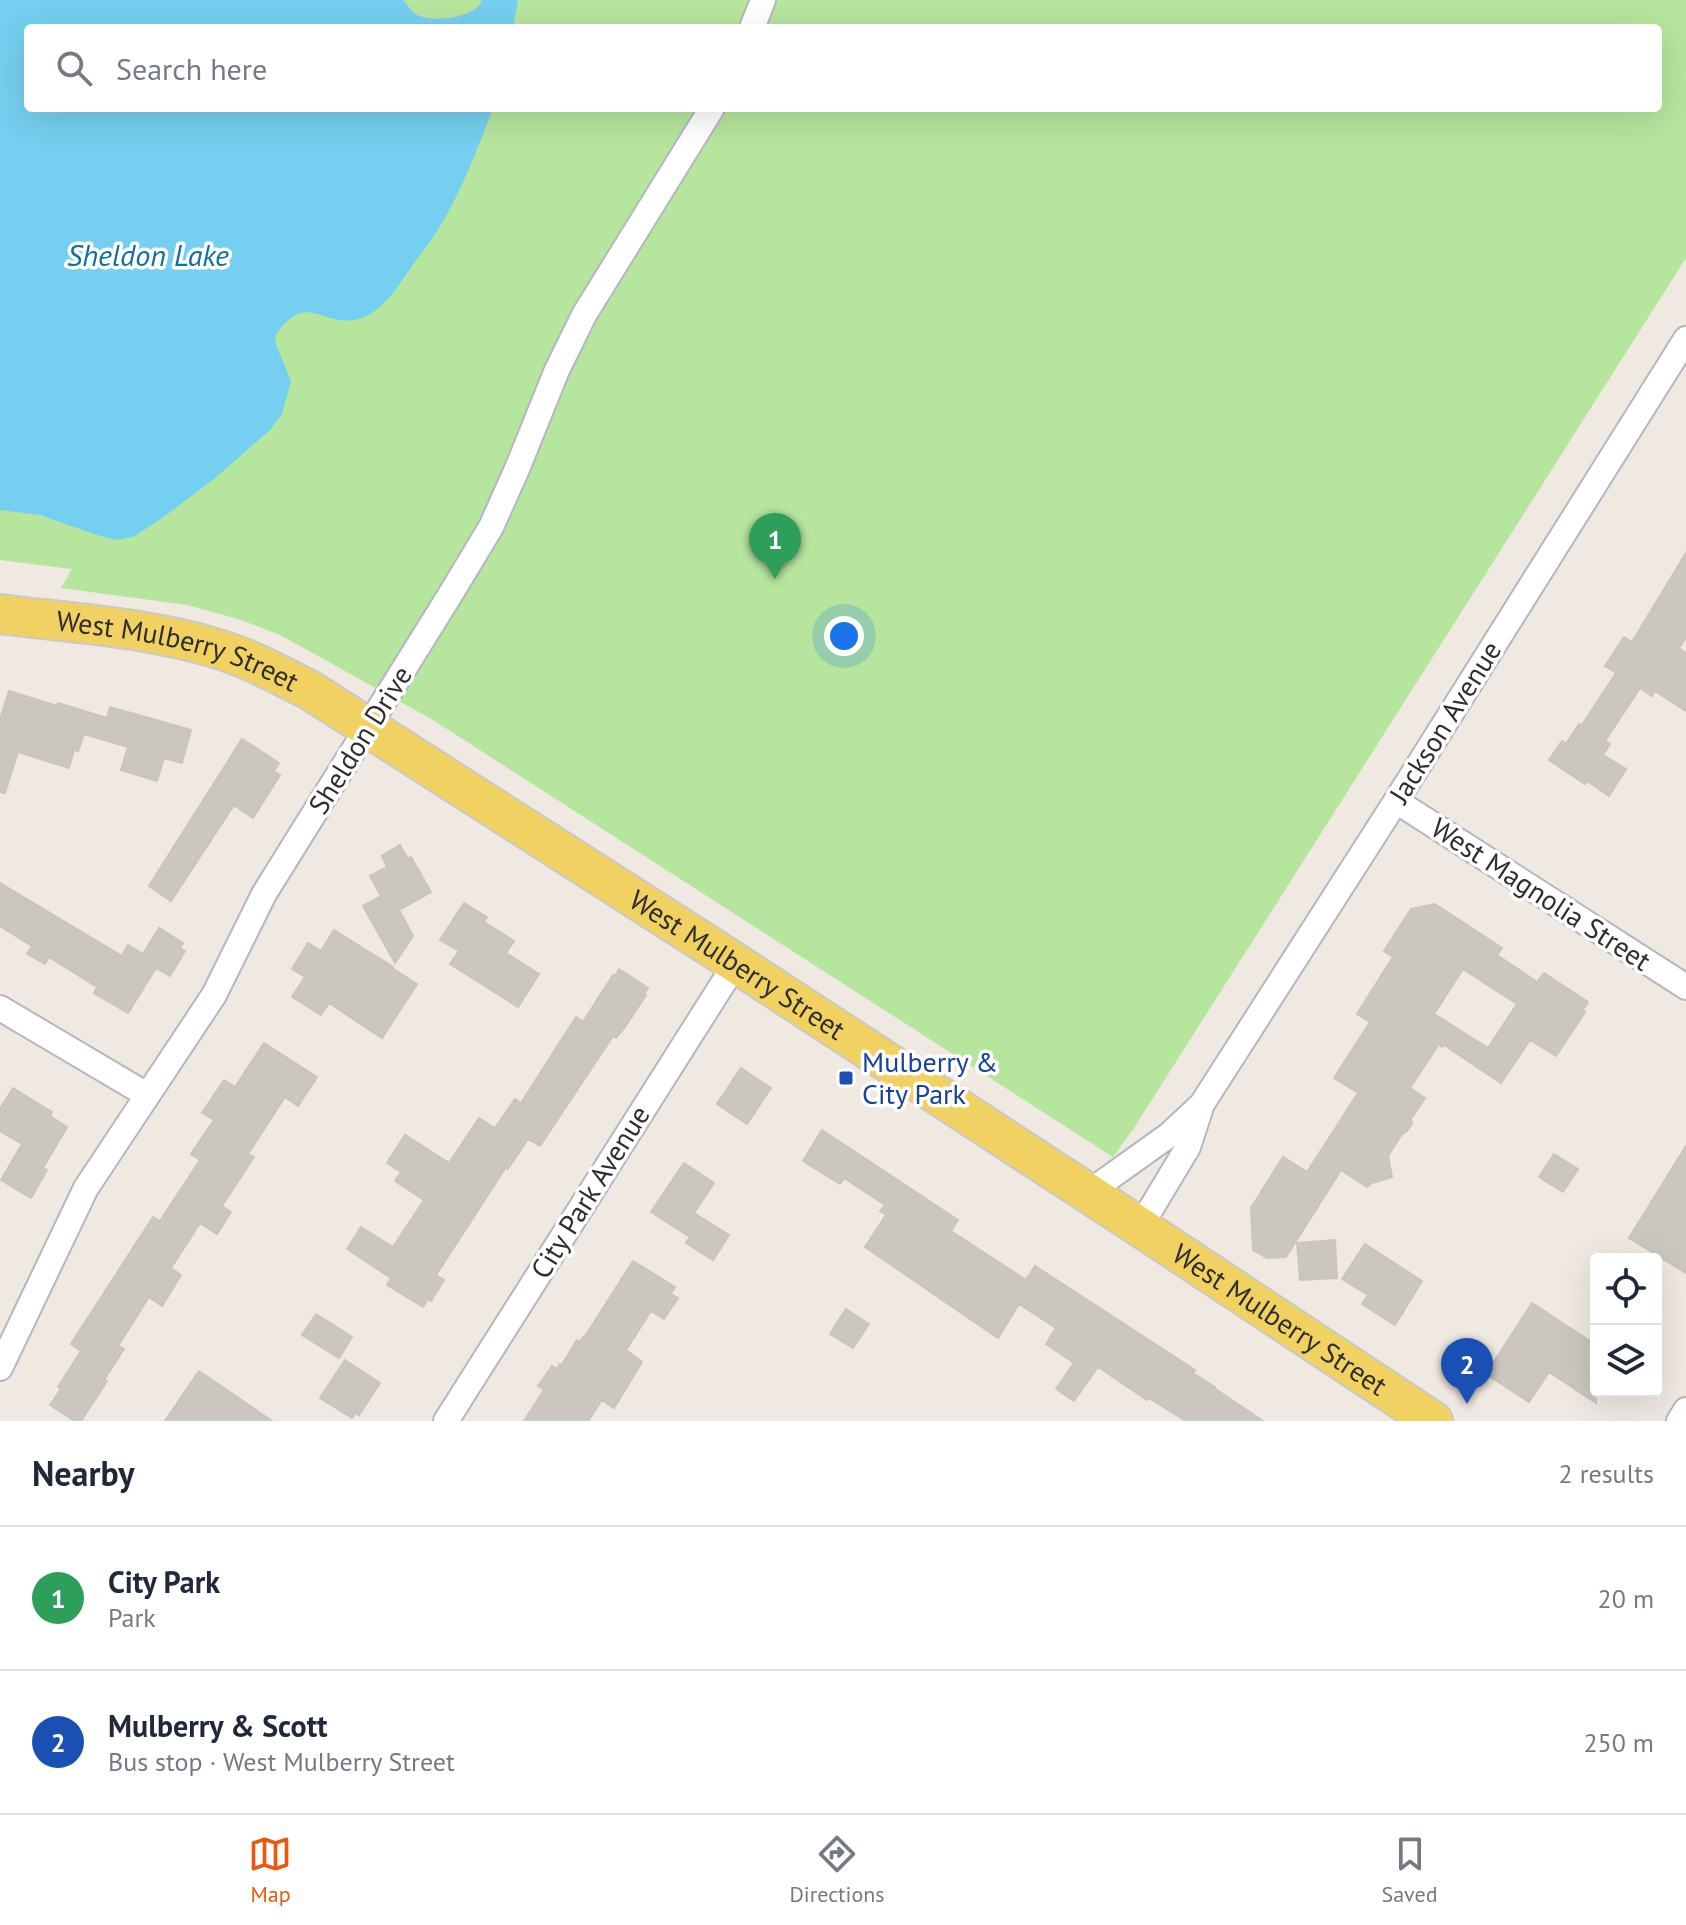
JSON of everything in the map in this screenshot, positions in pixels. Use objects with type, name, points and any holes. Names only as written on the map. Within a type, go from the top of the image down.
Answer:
[{"type":"main road","name":"West Mulberry Street","points":[[0,614],[172,636],[218,648],[311,691],[736,963],[1433,1421]]},
{"type":"street","points":[[754,24],[763,0]]},
{"type":"street","name":"Sheldon Drive","points":[[0,1368],[86,1188],[214,995],[264,894],[491,527],[557,370],[584,315],[710,112]]},
{"type":"street","name":"Jackson Avenue","points":[[1088,1193],[1169,1135],[1202,1104],[1686,339]]},
{"type":"street","name":"West Magnolia Street","points":[[1396,801],[1686,987]]},
{"type":"street","name":"City Park Avenue","points":[[446,1421],[736,963]]},
{"type":"street","points":[[0,1008],[147,1095]]},
{"type":"street","name":"Jackson Avenue","points":[[1140,1227],[1188,1147],[1202,1104]]},
{"type":"street","points":[[1679,1421],[1686,1410]]},
{"type":"green space","points":[[0,0],[1686,0],[1686,258],[1113,1157],[433,720],[280,635],[238,619],[187,605],[61,588],[72,569],[0,560]]},
{"type":"water","name":"Sheldon Lake","points":[[0,0],[403,0],[417,15],[433,19],[463,15],[472,11],[482,0],[518,0],[514,24],[24,24],[24,112],[491,112],[446,217],[390,296],[362,318],[348,320],[306,312],[297,314],[275,336],[291,381],[282,414],[270,430],[214,479],[135,536],[117,540],[40,515],[0,510]]},
{"type":"building","points":[[1686,553],[1686,637],[1679,648],[1686,653],[1686,711],[1655,691],[1652,696],[1640,688],[1605,741],[1610,744],[1603,755],[1626,769],[1609,796],[1549,760],[1562,741],[1566,744],[1579,724],[1582,725],[1616,673],[1605,666],[1624,637],[1632,642]]},
{"type":"building","points":[[9,691],[107,718],[110,707],[191,730],[182,763],[164,758],[157,781],[121,770],[128,747],[84,734],[78,751],[74,750],[69,768],[18,752],[5,793],[0,792],[0,719]]},
{"type":"building","points":[[242,739],[279,763],[274,771],[280,775],[253,818],[234,805],[171,901],[149,886]]},
{"type":"building","points":[[400,845],[408,859],[411,857],[431,892],[399,910],[413,936],[395,963],[363,906],[381,896],[370,876],[387,867],[382,856]]},
{"type":"building","points":[[0,883],[122,956],[128,945],[143,954],[159,928],[183,943],[180,948],[185,951],[170,976],[156,968],[128,1013],[94,993],[97,987],[49,957],[45,964],[27,954],[32,946],[0,926]]},
{"type":"building","points":[[464,903],[487,917],[484,922],[514,941],[506,953],[539,974],[518,1007],[450,964],[459,951],[440,940]]},
{"type":"building","points":[[1435,904],[1502,948],[1497,955],[1537,982],[1544,973],[1588,1002],[1583,1010],[1585,1012],[1556,1056],[1530,1040],[1501,1083],[1439,1044],[1410,1088],[1425,1098],[1411,1119],[1412,1124],[1388,1156],[1392,1177],[1367,1187],[1341,1170],[1286,1257],[1267,1258],[1253,1250],[1251,1208],[1283,1157],[1307,1172],[1358,1093],[1334,1078],[1370,1022],[1357,1014],[1393,957],[1384,951],[1411,909]],"holes":[[[1463,969],[1517,1004],[1488,1048],[1434,1014]]]},
{"type":"building","points":[[334,930],[417,984],[382,1038],[329,1003],[321,1015],[292,997],[305,977],[292,969],[308,943],[321,951]]},
{"type":"building","points":[[619,969],[648,988],[646,995],[625,1027],[616,1038],[613,1036],[540,1146],[528,1139],[508,1169],[506,1167],[436,1275],[444,1280],[431,1301],[428,1299],[423,1307],[387,1285],[391,1278],[347,1249],[361,1227],[393,1247],[424,1200],[395,1181],[401,1172],[387,1163],[405,1135],[449,1163],[479,1118],[495,1128],[515,1099],[521,1103],[576,1017],[583,1022]]},
{"type":"building","points":[[264,1043],[317,1077],[298,1106],[285,1097],[248,1154],[254,1157],[222,1206],[231,1212],[217,1234],[200,1223],[171,1268],[181,1275],[162,1306],[149,1297],[118,1346],[124,1349],[104,1380],[107,1381],[81,1421],[75,1421],[50,1405],[81,1351],[71,1344],[153,1217],[160,1221],[200,1160],[191,1154],[214,1120],[202,1113],[224,1080],[235,1087]]},
{"type":"building","points":[[741,1068],[771,1088],[747,1124],[717,1104]]},
{"type":"building","points":[[13,1088],[52,1112],[50,1116],[67,1127],[43,1168],[47,1170],[31,1198],[1,1180],[22,1144],[0,1131],[0,1109]]},
{"type":"building","points":[[822,1130],[958,1220],[951,1231],[1026,1280],[1035,1266],[1195,1370],[1193,1373],[1263,1421],[1186,1421],[1149,1398],[1147,1400],[1098,1367],[1074,1401],[1056,1389],[1074,1363],[1046,1344],[1056,1328],[1019,1304],[998,1338],[865,1247],[886,1215],[880,1211],[885,1205],[844,1178],[840,1184],[803,1161]]},
{"type":"building","points":[[1686,1146],[1686,1273],[1662,1258],[1662,1253],[1653,1253],[1629,1238]]},
{"type":"building","points":[[1554,1154],[1578,1169],[1563,1192],[1539,1177]]},
{"type":"building","points":[[684,1163],[714,1183],[694,1213],[729,1235],[713,1260],[686,1243],[690,1237],[651,1212]]},
{"type":"building","points":[[1335,1240],[1337,1278],[1300,1280],[1297,1243]]},
{"type":"building","points":[[1365,1244],[1422,1281],[1395,1325],[1362,1304],[1368,1295],[1342,1279]]},
{"type":"building","points":[[633,1261],[675,1287],[671,1294],[678,1298],[664,1319],[651,1311],[626,1350],[642,1362],[614,1408],[602,1400],[588,1421],[524,1421],[544,1390],[538,1386],[552,1366],[557,1369],[562,1365],[577,1340],[580,1342],[584,1338]]},
{"type":"building","points":[[1532,1303],[1590,1341],[1590,1397],[1596,1397],[1596,1403],[1549,1372],[1529,1402],[1486,1374]]},
{"type":"building","points":[[846,1309],[869,1324],[853,1348],[830,1334]]},
{"type":"building","points":[[316,1314],[352,1337],[339,1358],[302,1335]]},
{"type":"building","points":[[345,1360],[380,1383],[359,1415],[356,1413],[352,1418],[320,1398]]},
{"type":"building","points":[[199,1371],[272,1421],[165,1421]]},
{"type":"place","name":"City Park","points":[[775,579]]},
{"type":"place","name":"Mulberry & City Park","points":[[846,1078]]},
{"type":"place","name":"Mulberry & Scott","points":[[1467,1404]]}]
